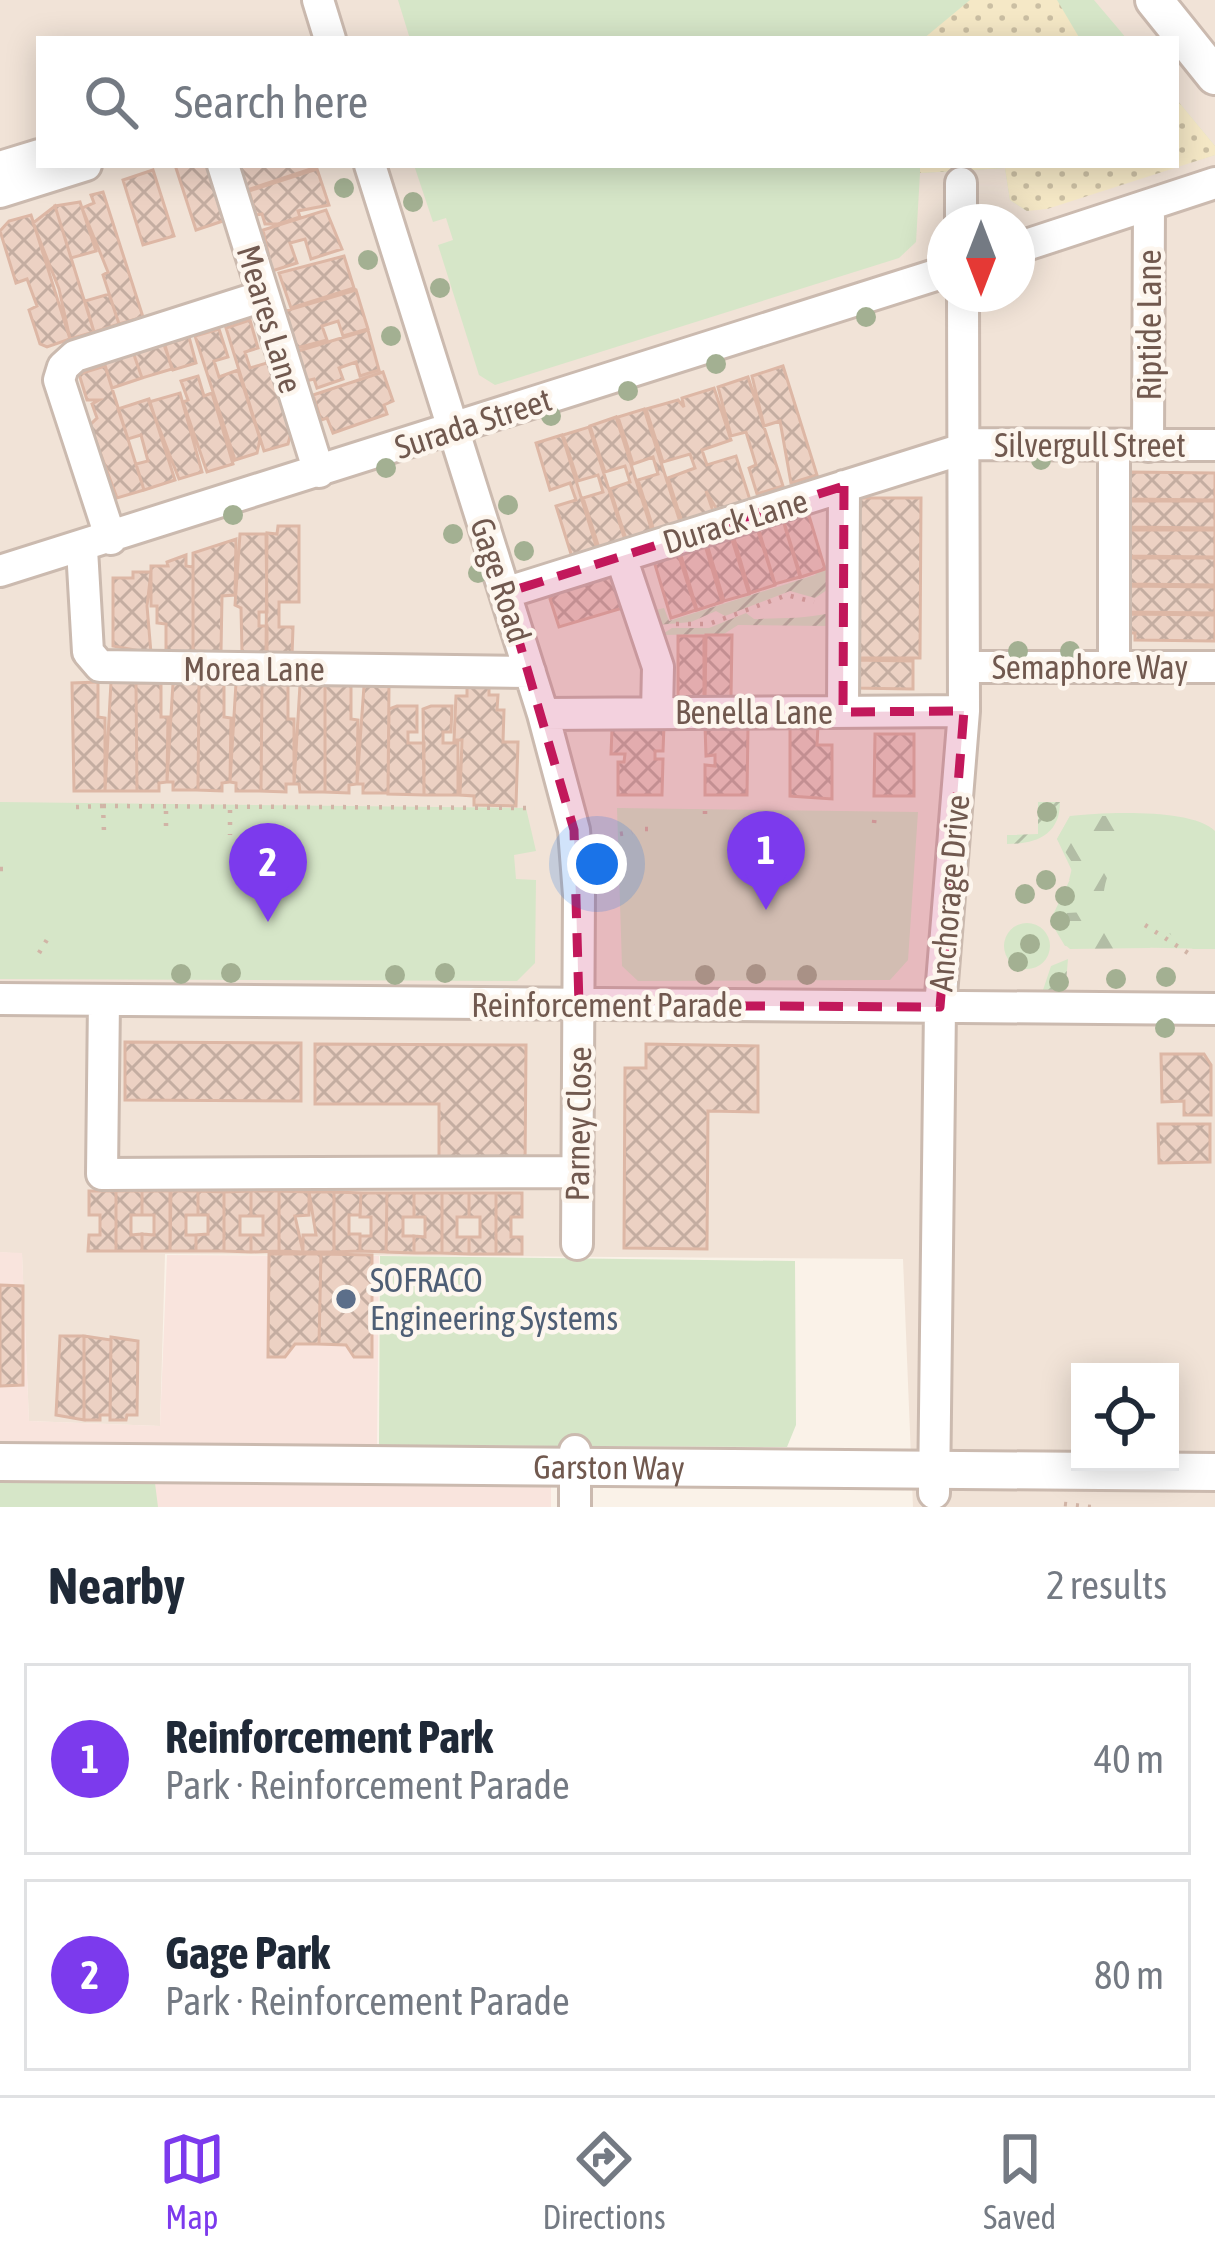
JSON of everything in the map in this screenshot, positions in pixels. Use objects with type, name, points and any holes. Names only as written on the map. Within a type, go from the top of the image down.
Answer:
[{"type":"street","points":[[317,0],[329,36]]},
{"type":"street","points":[[1154,0],[1215,76]]},
{"type":"street","points":[[0,167],[36,156]]},
{"type":"street","points":[[0,192],[76,168]]},
{"type":"street","name":"Meares Lane","points":[[224,168],[319,472]]},
{"type":"street","name":"Gage Road","points":[[371,168],[543,714],[578,859],[580,1005]]},
{"type":"street","points":[[961,183],[961,204]]},
{"type":"street","points":[[1035,242],[1215,183]]},
{"type":"street","name":"Riptide Lane","points":[[1148,446],[1150,205]]},
{"type":"street","name":"Surada Street","points":[[0,572],[927,278]]},
{"type":"street","name":"Morea Lane","points":[[263,296],[75,356],[62,367],[59,380],[96,544],[88,652],[100,666],[530,672]]},
{"type":"street","name":"Anchorage Drive","points":[[934,1479],[940,1007],[964,712],[962,312]]},
{"type":"street","points":[[1114,445],[1114,667]]},
{"type":"street","name":"Silvergull Street","points":[[966,446],[1215,446]]},
{"type":"street","name":"Durack Lane","points":[[505,593],[966,446]]},
{"type":"street","points":[[843,712],[844,487]]},
{"type":"street","points":[[621,556],[658,667],[657,712]]},
{"type":"street","name":"Semaphore Way","points":[[964,667],[1215,667]]},
{"type":"street","name":"Benella Lane","points":[[543,714],[964,712]]},
{"type":"street","name":"Reinforcement Parade","points":[[0,999],[1215,1009]]},
{"type":"street","points":[[104,1000],[101,1174],[578,1172]]},
{"type":"street","name":"Parney Close","points":[[577,1244],[580,1005]]},
{"type":"street","points":[[574,1507],[575,1460]]},
{"type":"street","name":"Garston Way","points":[[0,1462],[575,1460],[934,1479],[1215,1472]]},
{"type":"path","points":[[647,637],[665,626],[709,625],[787,595],[809,602],[844,601]]},
{"type":"path","points":[[103,806],[104,832]]},
{"type":"path","points":[[76,807],[535,808]]},
{"type":"path","points":[[166,808],[166,835]]},
{"type":"path","points":[[230,809],[230,835]]},
{"type":"path","points":[[705,811],[705,823]]},
{"type":"path","points":[[645,829],[655,829]]},
{"type":"path","points":[[620,834],[632,832]]},
{"type":"path","points":[[1145,925],[1188,953]]},
{"type":"path","points":[[39,953],[48,938]]},
{"type":"highlighted area","points":[[844,486],[843,712],[964,711],[940,1007],[579,1005],[574,830],[505,593]]},
{"type":"shaded area","points":[[0,0],[1215,0],[1215,1507],[913,1507],[903,1259],[165,1254],[160,1426],[29,1421],[22,1254],[0,1252]]},
{"type":"shaded area","points":[[0,1252],[22,1253],[29,1421],[160,1426],[167,1255],[379,1256],[377,1447],[551,1451],[551,1507],[0,1507]]},
{"type":"green space","points":[[398,0],[1094,0],[1124,36],[409,36]]},
{"type":"green space","points":[[1179,103],[1215,146],[1215,155],[1179,166]]},
{"type":"green space","points":[[415,168],[1005,168],[920,173],[916,242],[899,258],[495,385],[479,375],[438,245],[453,240],[446,218],[433,222]]},
{"type":"green space","points":[[1005,168],[1171,168],[1035,209],[1035,204],[1010,200]]},
{"type":"green space","points":[[822,565],[830,565],[830,588],[815,598],[790,591],[725,616],[716,611],[691,622],[657,625],[652,611],[664,608],[669,621],[815,575]]},
{"type":"green space","points":[[746,613],[754,619],[830,613],[830,626],[738,625],[724,634],[661,635],[672,628],[709,628]]},
{"type":"green space","points":[[0,802],[526,808],[536,851],[514,855],[516,879],[536,880],[535,963],[517,981],[0,979]]},
{"type":"green space","points":[[1038,802],[1060,802],[1051,830],[1028,842],[1007,844],[1007,835],[1038,834]]},
{"type":"green space","points":[[617,808],[918,812],[908,960],[890,980],[638,981],[622,966]]},
{"type":"green space","points":[[1168,815],[1188,818],[1215,831],[1215,949],[1065,946],[1050,921],[1073,873],[1057,839],[1070,816]]},
{"type":"green space","points":[[1070,816],[1137,816],[1133,847],[1117,832],[1107,857],[1117,860],[1108,874],[1104,903],[1109,919],[1153,941],[1150,948],[1070,949],[1064,944],[1067,913],[1085,912],[1086,880],[1069,880],[1073,864],[1057,839]]},
{"type":"green space","points":[[1027,923],[1043,930],[1050,946],[1043,962],[1027,969],[1011,962],[1004,946],[1011,930]]},
{"type":"green space","points":[[1161,923],[1215,923],[1215,949],[1193,949],[1159,927]]},
{"type":"green space","points":[[1068,959],[1065,994],[1041,996],[1051,966]]},
{"type":"green space","points":[[380,1256],[795,1261],[796,1425],[787,1447],[379,1445]]},
{"type":"green space","points":[[0,1482],[155,1483],[158,1507],[0,1507]]},
{"type":"sand","points":[[970,0],[1057,0],[1078,36],[927,36]]},
{"type":"sand","points":[[1179,102],[1215,146],[1215,155],[1179,167]]},
{"type":"sand","points":[[920,168],[1005,168],[920,173]]},
{"type":"sand","points":[[1005,168],[1175,168],[1047,209],[1010,200]]},
{"type":"building","points":[[176,168],[210,168],[226,220],[196,230]]},
{"type":"building","points":[[236,168],[314,168],[247,190]]},
{"type":"building","points":[[317,169],[329,205],[298,211],[300,217],[278,224],[265,224],[262,214],[256,215],[249,191]]},
{"type":"building","points":[[153,170],[174,236],[143,245],[123,180]]},
{"type":"building","points":[[103,192],[143,317],[119,324],[103,275],[108,272],[82,208],[94,203],[91,195]]},
{"type":"building","points":[[80,202],[96,251],[71,258],[55,206]]},
{"type":"building","points":[[55,206],[94,332],[70,339],[59,289],[33,223]]},
{"type":"building","points":[[326,210],[342,249],[311,259],[305,239],[290,243],[297,263],[272,271],[263,230]]},
{"type":"building","points":[[31,215],[70,339],[47,347],[40,344],[29,310],[37,306],[27,279],[16,283],[0,231],[9,221]]},
{"type":"building","points":[[344,256],[354,288],[291,308],[279,273]]},
{"type":"building","points":[[356,290],[368,329],[343,336],[338,321],[322,326],[327,340],[297,348],[285,311]]},
{"type":"building","points":[[109,294],[119,324],[94,332],[85,301]]},
{"type":"building","points":[[250,320],[258,348],[245,352],[250,368],[270,362],[292,429],[288,444],[264,451],[226,328]]},
{"type":"building","points":[[219,329],[228,357],[214,361],[219,377],[238,370],[260,439],[257,453],[235,460],[195,336]]},
{"type":"building","points":[[368,330],[379,370],[360,376],[356,362],[339,368],[343,379],[317,388],[314,379],[306,381],[298,351]]},
{"type":"building","points":[[189,337],[196,363],[173,370],[164,345]]},
{"type":"building","points":[[164,342],[172,369],[142,378],[133,352]]},
{"type":"building","points":[[133,352],[142,378],[112,388],[104,362]]},
{"type":"building","points":[[105,366],[144,490],[117,498],[90,425],[97,418],[92,404],[99,400],[87,400],[79,374]]},
{"type":"building","points":[[783,366],[817,475],[791,483],[780,421],[764,426],[752,376]]},
{"type":"building","points":[[383,372],[393,401],[384,405],[387,414],[333,433],[327,418],[321,420],[313,395]]},
{"type":"building","points":[[198,376],[204,396],[212,393],[233,464],[207,472],[183,402],[188,400],[181,381]]},
{"type":"building","points":[[748,377],[783,486],[757,494],[749,468],[756,465],[746,432],[731,436],[718,387]]},
{"type":"building","points":[[714,388],[731,440],[702,450],[707,465],[736,456],[750,500],[717,510],[706,491],[713,511],[682,522],[668,478],[695,468],[690,454],[663,462],[646,409],[678,400],[684,407],[682,398]]},
{"type":"building","points":[[180,393],[202,472],[179,479],[149,402]]},
{"type":"building","points":[[149,399],[175,480],[144,490],[136,464],[148,461],[141,435],[128,439],[118,409]]},
{"type":"building","points":[[644,409],[680,522],[654,531],[638,480],[658,474],[653,457],[633,464],[618,417]]},
{"type":"building","points":[[616,417],[652,531],[626,539],[610,489],[630,482],[625,466],[605,472],[590,426]]},
{"type":"building","points":[[589,427],[625,540],[599,548],[583,498],[603,492],[598,475],[578,481],[563,435]]},
{"type":"building","points":[[562,435],[597,549],[572,557],[556,506],[576,500],[570,483],[550,490],[536,443]]},
{"type":"building","points":[[1127,472],[1215,473],[1215,500],[1127,499]]},
{"type":"building","points":[[854,498],[921,498],[920,658],[854,658]]},
{"type":"building","points":[[1127,501],[1215,501],[1215,528],[1127,527]]},
{"type":"building","points":[[807,509],[825,569],[801,577],[782,516]]},
{"type":"building","points":[[782,517],[800,577],[775,584],[757,524]]},
{"type":"building","points":[[756,525],[775,585],[750,593],[732,532]]},
{"type":"building","points":[[278,526],[299,526],[299,602],[279,602],[279,627],[293,627],[292,656],[266,656],[267,533],[277,534]]},
{"type":"building","points":[[1126,530],[1215,530],[1215,557],[1126,556]]},
{"type":"building","points":[[730,533],[749,594],[724,601],[706,541]]},
{"type":"building","points":[[240,534],[266,534],[267,612],[259,612],[259,626],[267,626],[267,653],[242,653],[241,608],[235,605]]},
{"type":"building","points":[[236,539],[235,595],[222,596],[221,652],[193,651],[193,553]]},
{"type":"building","points":[[704,542],[722,602],[697,610],[679,549]]},
{"type":"building","points":[[677,550],[696,610],[671,618],[653,558]]},
{"type":"building","points":[[186,555],[186,566],[193,567],[193,654],[166,654],[166,624],[157,623],[157,606],[151,606],[151,566],[168,566],[167,562]]},
{"type":"building","points":[[1126,558],[1215,558],[1215,585],[1126,584]]},
{"type":"building","points":[[615,571],[626,607],[559,627],[550,599],[556,589]]},
{"type":"building","points":[[133,572],[151,572],[147,606],[151,653],[113,646],[113,578],[133,578]]},
{"type":"building","points":[[1126,586],[1215,587],[1215,613],[1126,612]]},
{"type":"building","points":[[1126,614],[1215,615],[1215,641],[1135,640],[1135,633],[1126,633]]},
{"type":"building","points":[[706,635],[732,635],[731,698],[705,698]]},
{"type":"building","points":[[678,636],[704,636],[704,698],[678,698]]},
{"type":"building","points":[[853,660],[913,661],[913,689],[852,688]]},
{"type":"building","points":[[98,682],[98,717],[105,718],[105,791],[74,791],[72,683]]},
{"type":"building","points":[[111,682],[136,683],[137,791],[105,791]]},
{"type":"building","points":[[199,682],[198,790],[173,790],[173,782],[167,782],[173,683]]},
{"type":"building","points":[[199,682],[224,683],[224,717],[231,718],[230,782],[222,783],[222,791],[198,790]]},
{"type":"building","points":[[136,683],[161,683],[161,717],[168,717],[167,782],[159,783],[159,791],[137,791]]},
{"type":"building","points":[[236,683],[262,684],[261,791],[236,791],[236,783],[230,782]]},
{"type":"building","points":[[262,684],[288,685],[288,719],[294,719],[294,784],[286,784],[286,792],[261,791]]},
{"type":"building","points":[[467,684],[489,685],[489,695],[498,695],[497,710],[504,710],[503,742],[518,742],[516,806],[474,805],[474,796],[460,795],[462,740],[454,740],[456,696],[467,696]]},
{"type":"building","points":[[300,685],[325,685],[325,792],[300,792],[299,784],[294,784]]},
{"type":"building","points":[[325,685],[351,685],[351,719],[358,720],[357,784],[349,785],[349,793],[325,792]]},
{"type":"building","points":[[389,685],[388,793],[363,793],[363,784],[357,784],[364,686]]},
{"type":"building","points":[[417,706],[417,732],[408,732],[408,743],[424,743],[424,795],[388,794],[389,709]]},
{"type":"building","points":[[452,706],[451,732],[443,732],[443,743],[458,743],[458,795],[424,795],[423,709]]},
{"type":"building","points":[[664,726],[663,751],[655,751],[655,759],[663,759],[662,795],[618,795],[618,762],[624,762],[625,754],[611,754],[612,729]]},
{"type":"building","points":[[705,726],[748,726],[747,795],[705,795],[705,765],[715,766],[715,755],[706,756]]},
{"type":"building","points":[[790,726],[818,726],[817,745],[832,745],[832,799],[790,796]]},
{"type":"building","points":[[875,734],[914,734],[914,796],[874,796]]},
{"type":"building","points":[[125,1042],[301,1043],[301,1101],[125,1100]]},
{"type":"building","points":[[315,1044],[526,1045],[525,1168],[439,1162],[439,1104],[315,1104]]},
{"type":"building","points":[[646,1044],[758,1046],[758,1112],[708,1111],[707,1249],[624,1248],[625,1068],[646,1068]]},
{"type":"building","points":[[1161,1054],[1204,1054],[1211,1065],[1211,1115],[1184,1115],[1184,1101],[1162,1102]]},
{"type":"building","points":[[1158,1124],[1210,1124],[1210,1162],[1159,1163]]},
{"type":"building","points":[[89,1191],[116,1191],[116,1251],[88,1251],[89,1235],[100,1235],[100,1215],[89,1215]]},
{"type":"building","points":[[116,1191],[142,1191],[142,1215],[131,1215],[131,1235],[142,1234],[142,1251],[116,1251]]},
{"type":"building","points":[[142,1191],[170,1191],[170,1251],[142,1251],[142,1234],[154,1235],[154,1215],[142,1215]]},
{"type":"building","points":[[171,1191],[198,1191],[198,1215],[186,1215],[186,1235],[196,1235],[196,1251],[170,1251]]},
{"type":"building","points":[[198,1191],[224,1192],[224,1251],[196,1251],[196,1235],[208,1234],[208,1215],[198,1215]]},
{"type":"building","points":[[251,1191],[279,1191],[279,1251],[251,1252],[251,1235],[263,1235],[263,1216],[251,1216]]},
{"type":"building","points":[[251,1191],[251,1216],[240,1216],[240,1235],[251,1235],[251,1252],[224,1251],[224,1192]]},
{"type":"building","points":[[279,1191],[309,1192],[309,1215],[295,1216],[303,1252],[279,1251]]},
{"type":"building","points":[[309,1192],[334,1192],[334,1252],[303,1252],[303,1235],[316,1235]]},
{"type":"building","points":[[334,1192],[361,1193],[360,1215],[349,1215],[349,1234],[360,1234],[360,1251],[334,1252]]},
{"type":"building","points":[[361,1193],[387,1193],[386,1252],[360,1251],[360,1236],[371,1236],[371,1217],[360,1217]]},
{"type":"building","points":[[387,1193],[414,1193],[414,1217],[403,1217],[403,1236],[414,1236],[414,1253],[386,1252]]},
{"type":"building","points":[[414,1193],[442,1193],[442,1253],[414,1253],[414,1236],[425,1237],[425,1217],[414,1217]]},
{"type":"building","points":[[442,1193],[469,1193],[469,1217],[457,1217],[457,1237],[469,1237],[469,1254],[442,1253]]},
{"type":"building","points":[[469,1193],[496,1193],[496,1254],[469,1254],[469,1237],[480,1237],[480,1217],[469,1217]]},
{"type":"building","points":[[496,1193],[522,1193],[522,1217],[511,1217],[511,1237],[522,1237],[522,1254],[496,1254]]},
{"type":"building","points":[[269,1254],[321,1254],[319,1344],[295,1344],[285,1357],[268,1357]]},
{"type":"building","name":"SOFRACO Engineering Systems","points":[[321,1254],[372,1255],[372,1357],[354,1357],[346,1345],[319,1344]]},
{"type":"building","points":[[0,1285],[23,1286],[23,1385],[0,1386]]},
{"type":"building","points":[[60,1336],[84,1336],[84,1420],[56,1415]]},
{"type":"building","points":[[84,1336],[111,1340],[110,1415],[100,1415],[100,1420],[84,1420]]},
{"type":"building","points":[[111,1337],[138,1341],[137,1415],[127,1415],[126,1420],[110,1420]]},
{"type":"place","name":"Reinforcement Park","points":[[766,910]]},
{"type":"place","name":"Gage Park","points":[[268,922]]},
{"type":"place","name":"SOFRACO Engineering Systems","points":[[346,1299]]}]
